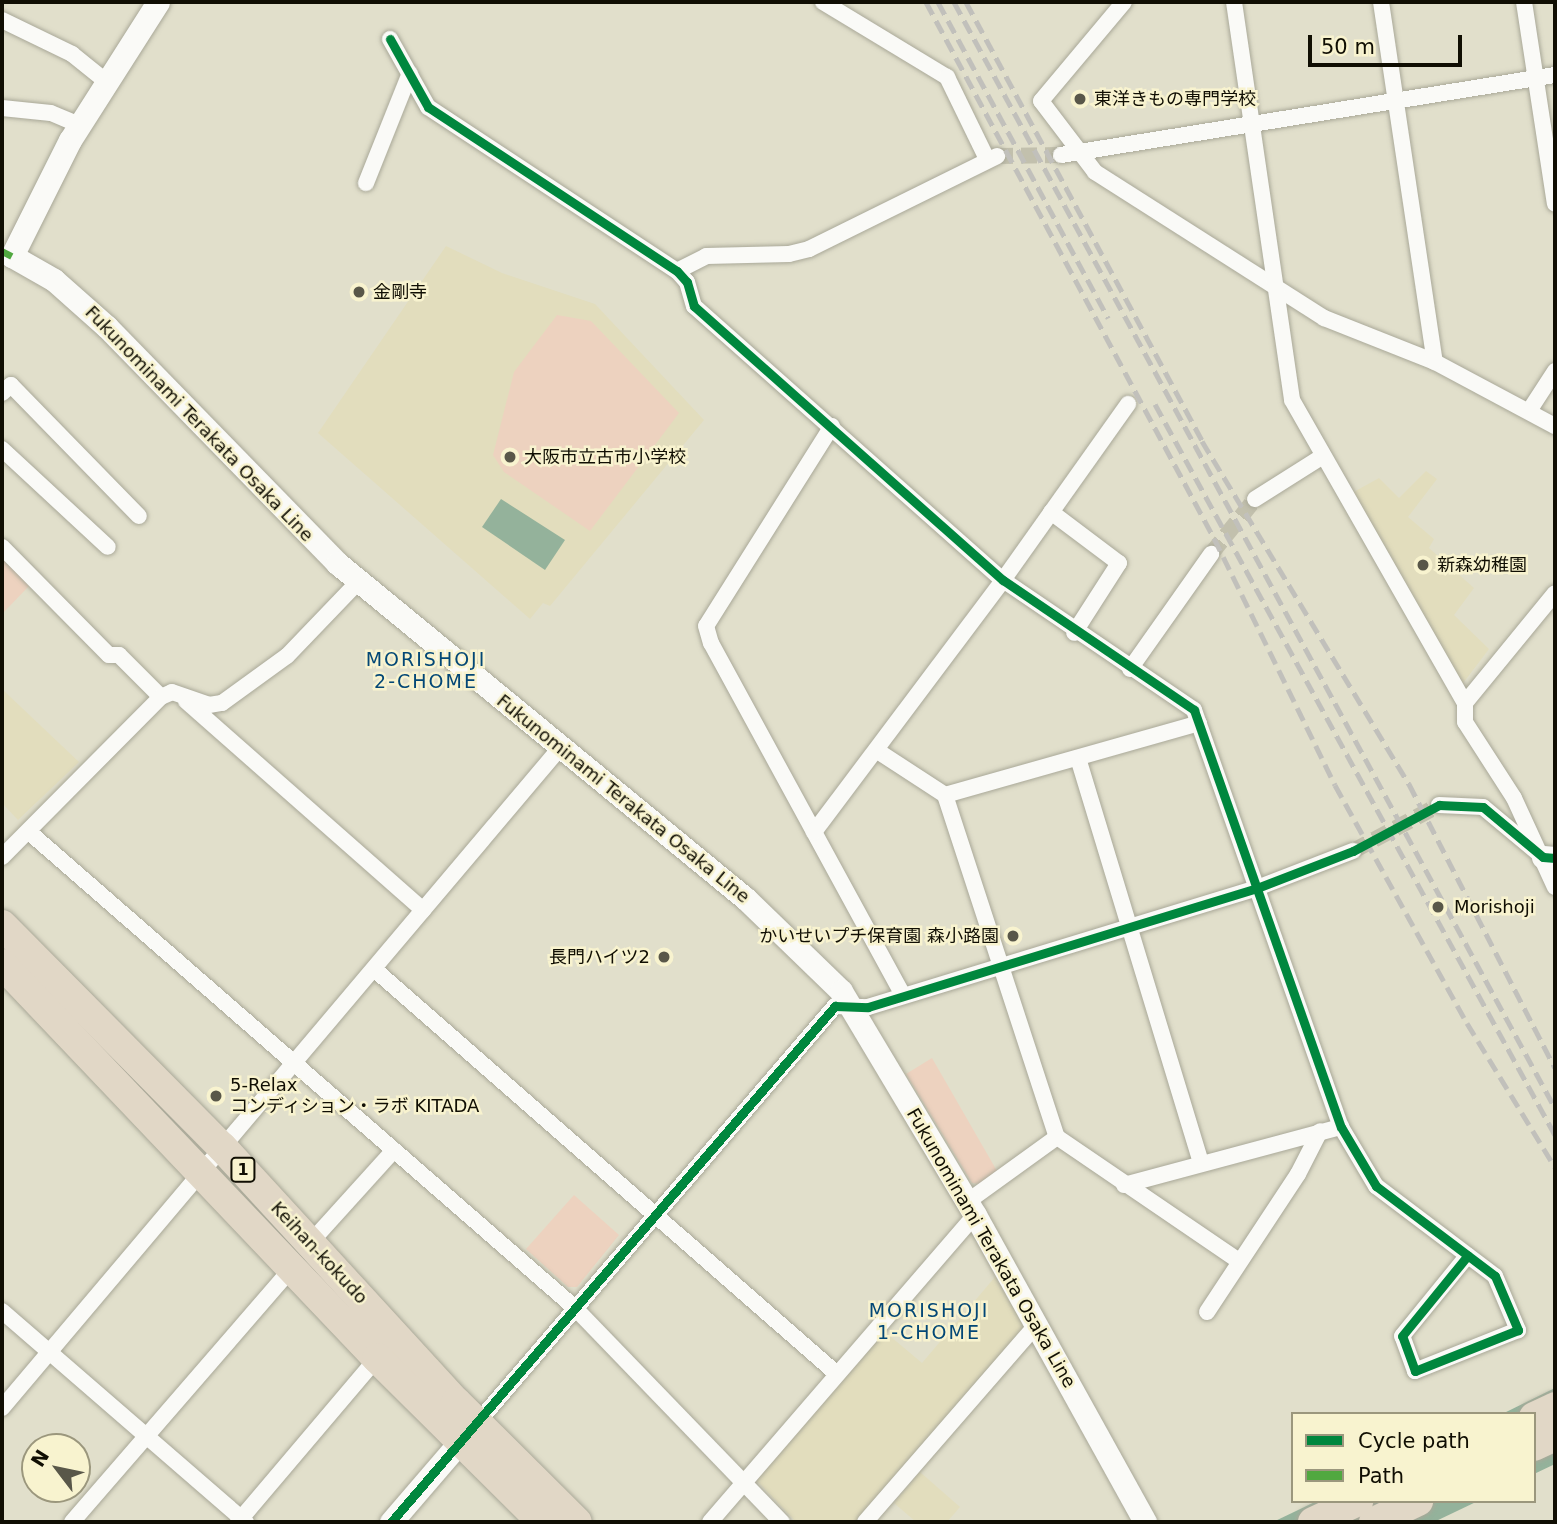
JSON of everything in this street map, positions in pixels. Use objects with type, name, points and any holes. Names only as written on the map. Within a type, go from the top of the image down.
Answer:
[{"type":"highway","name":"Keihan-kokudo","points":[[2,925],[222,1147],[310,1242],[470,1431],[542,1522]]},
{"type":"highway","name":"Keihan-kokudo","points":[[2,964],[377,1358],[470,1431],[577,1522]]},
{"type":"highway","points":[[1536,1416],[1555,1407]]},
{"type":"highway","points":[[1536,1445],[1555,1436]]},
{"type":"highway","points":[[1314,1522],[1354,1503]]},
{"type":"highway","points":[[1374,1522],[1414,1503]]},
{"type":"main road","name":"Fukunominami Terakata Osaka Line","points":[[158,2],[79,125],[22,261],[107,327],[359,581],[792,939],[851,1005],[971,1208],[1145,1522]]},
{"type":"main road","points":[[391,1522],[470,1431]]},
{"type":"street","points":[[677,271],[706,256],[789,254],[809,248],[879,217],[992,156],[947,77],[823,2]]},
{"type":"street","points":[[1124,2],[1041,102],[1069,154],[1161,218],[1324,318],[1435,362],[1555,426]]},
{"type":"street","points":[[1234,2],[1279,291],[1292,400],[1465,704],[1465,722],[1549,858],[1555,887]]},
{"type":"street","points":[[1381,2],[1435,362]]},
{"type":"street","points":[[1524,2],[1555,204]]},
{"type":"street","points":[[2,20],[72,54],[107,82]]},
{"type":"street","points":[[390,39],[428,107],[677,271],[687,282],[694,306],[1003,580],[1074,633],[1194,710],[1341,1127],[1376,1186],[1468,1255],[1495,1276],[1518,1330],[1415,1371],[1402,1336],[1468,1255]]},
{"type":"street","points":[[366,183],[410,73]]},
{"type":"street","points":[[1069,154],[1395,98],[1555,75]]},
{"type":"street","points":[[2,108],[51,113],[79,125]]},
{"type":"street","points":[[1530,411],[1555,371]]},
{"type":"street","points":[[2,393],[11,385],[139,516]]},
{"type":"street","points":[[814,832],[1003,580],[1128,404]]},
{"type":"street","points":[[832,426],[706,626],[713,648],[903,995]]},
{"type":"street","points":[[2,449],[108,547]]},
{"type":"street","points":[[1255,499],[1323,456]]},
{"type":"street","points":[[1051,512],[1119,563],[1074,633]]},
{"type":"street","points":[[2,547],[109,655],[119,655],[423,910]]},
{"type":"street","points":[[1130,669],[1211,554]]},
{"type":"street","points":[[169,696],[209,705],[222,703],[287,656],[359,581]]},
{"type":"street","points":[[1465,704],[1555,593]]},
{"type":"street","points":[[2,857],[169,696]]},
{"type":"street","points":[[944,794],[1199,723]]},
{"type":"street","points":[[2,1408],[560,748]]},
{"type":"street","points":[[876,750],[944,794],[1057,1137],[1239,1261]]},
{"type":"street","points":[[1079,758],[1201,1164]]},
{"type":"street","points":[[1439,805],[1483,807],[1549,858]]},
{"type":"street","points":[[29,832],[575,1308],[782,1522]]},
{"type":"street","points":[[470,1431],[835,1006],[868,1006],[1257,888],[1353,851]]},
{"type":"street","points":[[374,969],[837,1374]]},
{"type":"street","points":[[1124,1185],[1341,1127]]},
{"type":"street","points":[[1207,1312],[1298,1174],[1320,1131]]},
{"type":"street","points":[[710,1522],[837,1374],[971,1208],[1057,1137]]},
{"type":"street","points":[[310,1242],[394,1150]]},
{"type":"street","points":[[72,1522],[292,1268]]},
{"type":"street","points":[[2,1311],[242,1521],[377,1358]]},
{"type":"street","points":[[865,1522],[1036,1325]]},
{"type":"shaded area","name":"大阪市立古市小学校","points":[[446,246],[502,273],[595,304],[704,420],[550,606],[543,603],[530,619],[318,433]]},
{"type":"shaded area","points":[[557,315],[591,321],[679,413],[590,531],[504,472],[493,455],[514,372]]},
{"type":"shaded area","points":[[1426,471],[1437,479],[1408,517],[1434,539],[1429,548],[1474,588],[1454,615],[1489,649],[1460,687],[1350,494],[1379,478],[1399,498]]},
{"type":"shaded area","points":[[501,499],[565,540],[545,570],[482,527]]},
{"type":"shaded area","points":[[2,555],[30,585],[2,614]]},
{"type":"shaded area","points":[[2,689],[79,762],[18,820],[2,803]]},
{"type":"shaded area","points":[[932,1058],[997,1171],[980,1184],[972,1183],[906,1074]]},
{"type":"shaded area","points":[[574,1195],[619,1235],[577,1287],[568,1287],[526,1249]]},
{"type":"shaded area","points":[[995,1277],[1024,1327],[855,1522],[796,1522],[755,1479],[884,1331],[922,1363]]},
{"type":"shaded area","points":[[1555,1388],[1555,1464],[1536,1473],[1536,1412],[1506,1412]]},
{"type":"shaded area","points":[[920,1472],[960,1507],[947,1522],[916,1522],[894,1503]]},
{"type":"shaded area","points":[[1313,1503],[1474,1503],[1434,1522],[1273,1522]]},
{"type":"tunnel","points":[[997,156],[1061,155]]},
{"type":"tunnel","points":[[1211,554],[1255,499]]},
{"type":"tunnel","points":[[1353,851],[1439,805]]},
{"type":"railway","points":[[926,2],[1214,538],[1335,785],[1467,1023],[1555,1167]]},
{"type":"railway","points":[[938,2],[1108,318]]},
{"type":"railway","points":[[954,2],[1555,1108]]},
{"type":"railway","points":[[966,2],[1202,441],[1409,784],[1555,1068]]},
{"type":"railway","points":[[1155,404],[1555,1135]]},
{"type":"marked path","points":[[2,251],[12,256]]},
{"type":"cycle path","points":[[390,39],[428,107],[677,271],[687,282],[694,306],[1003,580],[1194,710],[1341,1127],[1376,1186],[1495,1276],[1518,1330],[1415,1371],[1402,1336],[1468,1255]]},
{"type":"cycle path","points":[[391,1522],[835,1006],[868,1007],[1257,888],[1353,851],[1439,805],[1483,807],[1543,857],[1555,858]]},
{"type":"place","name":"東洋きもの専門学校","points":[[1080,99]]},
{"type":"place","name":"金剛寺","points":[[359,292]]},
{"type":"place","name":"大阪市立古市小学校","points":[[510,457]]},
{"type":"place","name":"新森幼稚園","points":[[1423,565]]},
{"type":"place","name":"Morishoji","points":[[1438,907]]},
{"type":"place","name":"かいせいプチ保育園 森小路園","points":[[1013,936]]},
{"type":"place","name":"長門ハイツ2","points":[[664,957]]},
{"type":"place","name":"5-Relax コンディション・ラボ KITADA","points":[[216,1096]]},
{"type":"district","name":"MORISHOJI 2-CHOME","points":[[426,671]]},
{"type":"district","name":"MORISHOJI 1-CHOME","points":[[929,1322]]}]
